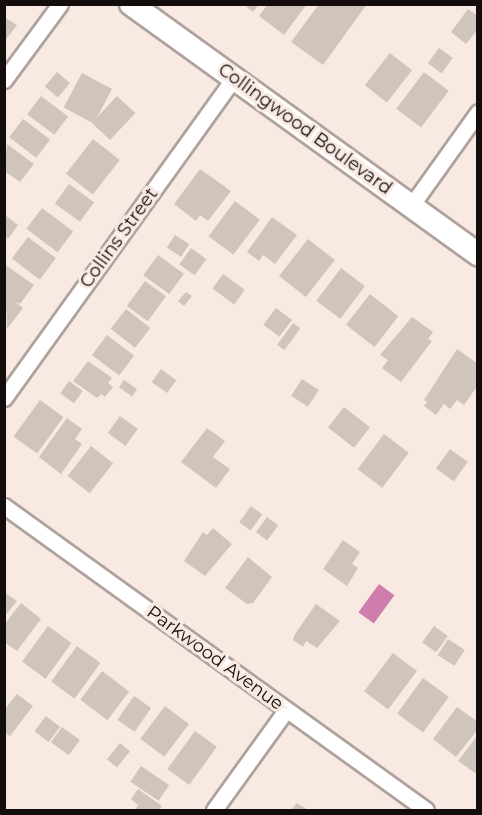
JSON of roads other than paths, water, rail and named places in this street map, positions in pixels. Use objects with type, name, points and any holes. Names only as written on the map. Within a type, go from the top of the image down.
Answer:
[{"type":"main road","name":"Collingwood Boulevard","points":[[134,6],[477,254]]},
{"type":"street","points":[[4,80],[60,4]]},
{"type":"street","name":"Collins Street","points":[[4,398],[234,78]]},
{"type":"street","points":[[411,206],[477,111]]},
{"type":"street","name":"Parkwood Avenue","points":[[4,506],[426,810]]},
{"type":"street","points":[[214,810],[286,710]]}]
